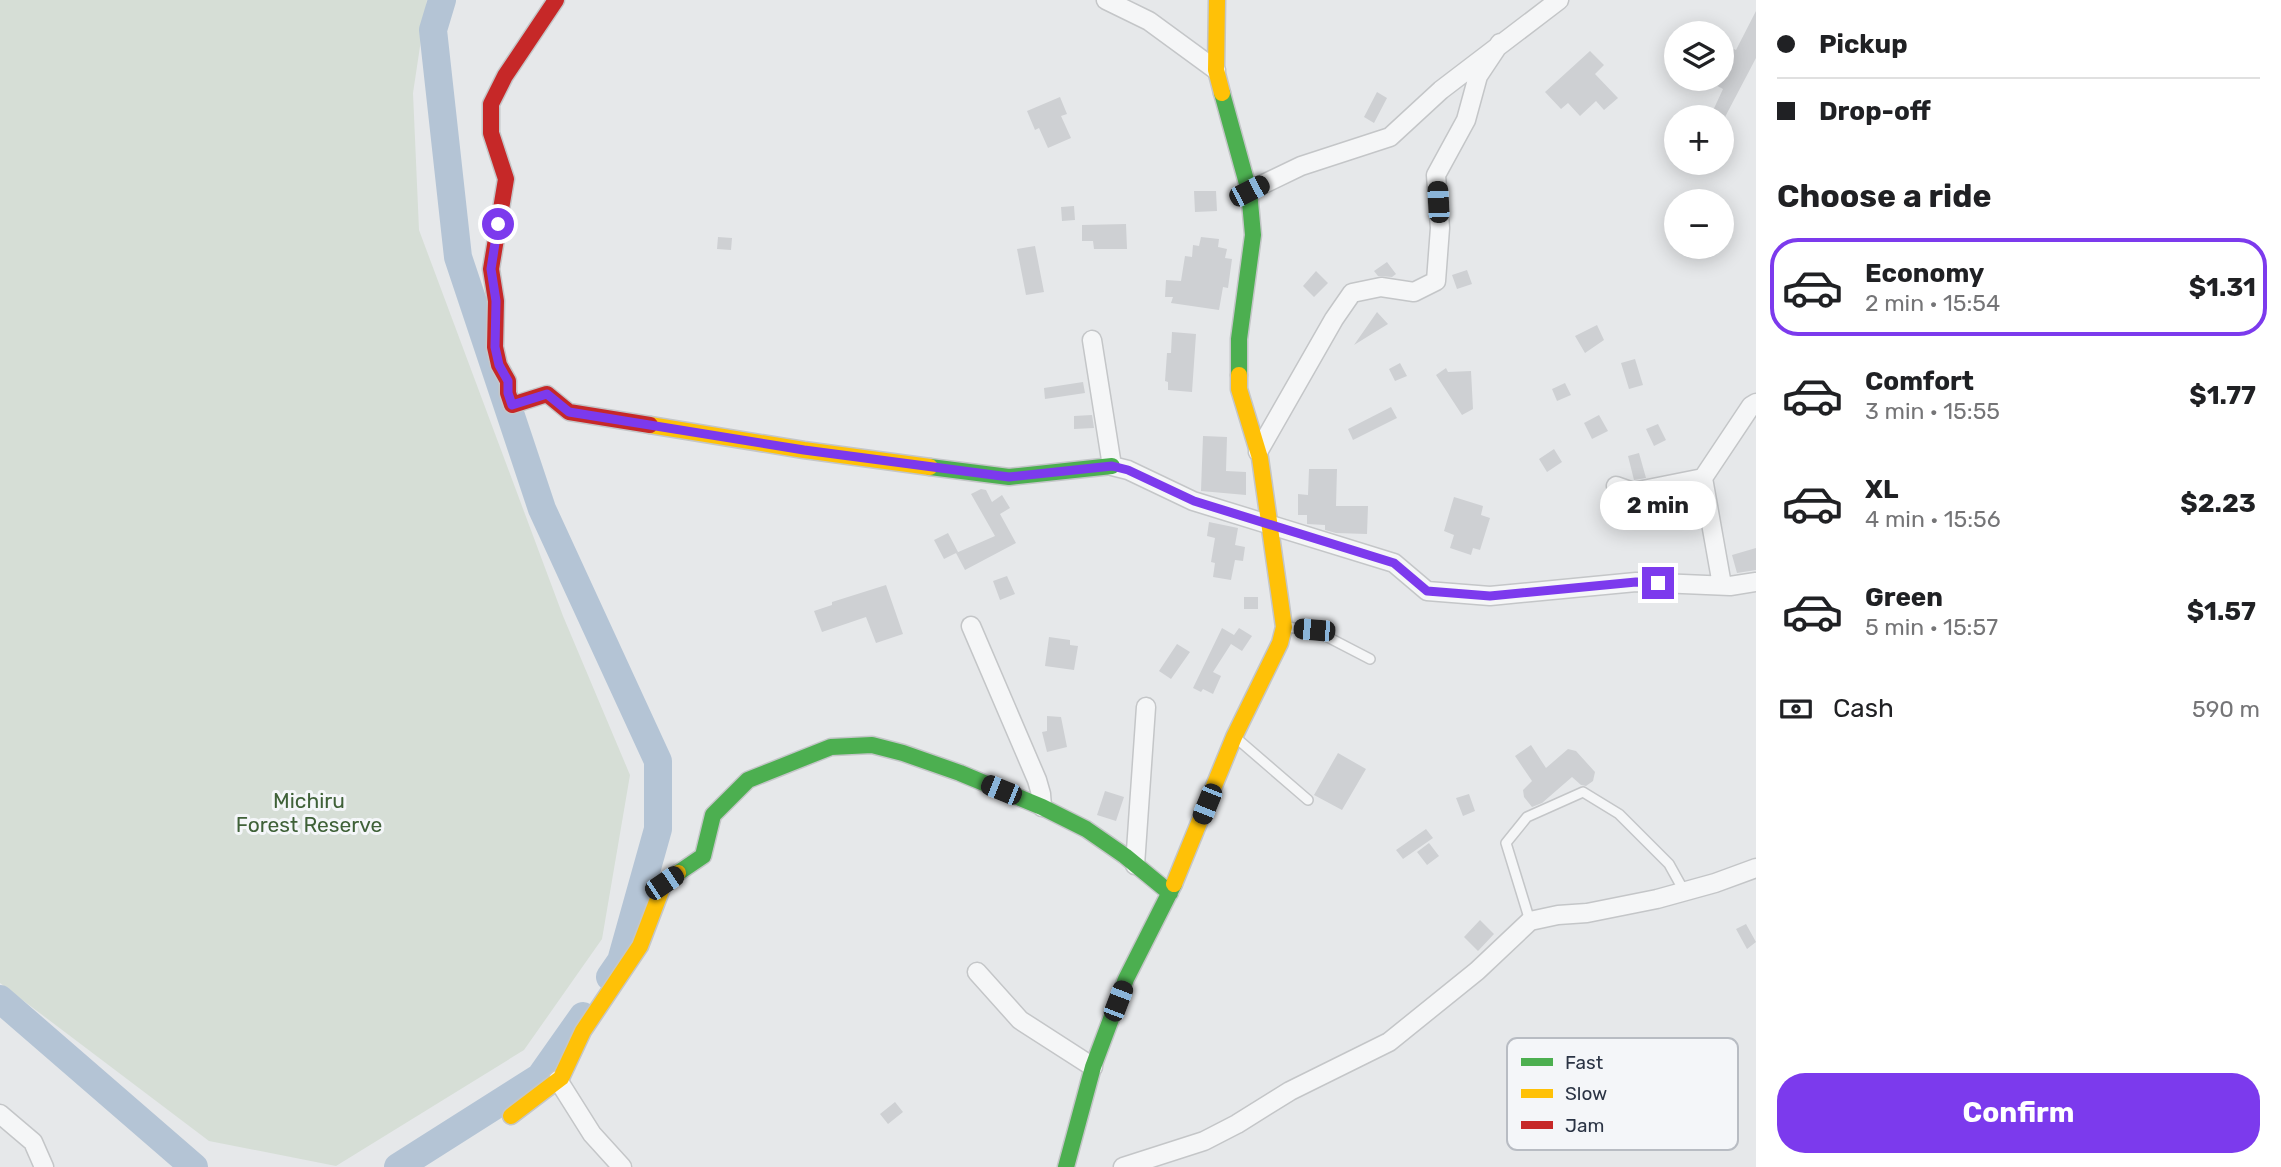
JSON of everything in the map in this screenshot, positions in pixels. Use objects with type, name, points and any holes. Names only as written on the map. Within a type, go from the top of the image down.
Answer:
[{"type":"street","points":[[556,0],[505,76],[491,104],[491,133],[506,179],[491,269],[496,301],[495,347],[499,365],[508,381],[512,405],[547,394],[569,412],[804,450],[1009,477],[1112,466],[1128,470],[1194,501],[1394,563],[1427,591],[1490,596],[1636,582],[1722,586],[1756,582]]},
{"type":"street","points":[[1106,0],[1149,21],[1216,70]]},
{"type":"street","points":[[1066,1167],[1093,1068],[1126,979],[1170,893],[1234,737],[1280,643],[1284,627],[1272,527],[1258,452],[1239,389],[1239,339],[1253,234],[1249,191],[1216,70],[1217,0]]},
{"type":"street","points":[[1249,191],[1301,166],[1390,137],[1441,90],[1559,0]]},
{"type":"street","points":[[1258,452],[1334,319],[1352,293],[1381,287],[1414,292],[1436,281],[1440,228],[1436,175],[1466,120],[1478,76],[1500,43]]},
{"type":"street","points":[[1092,340],[1112,466]]},
{"type":"street","points":[[1722,586],[1703,478],[1751,406],[1756,403]]},
{"type":"street","points":[[1616,486],[1633,492],[1703,478]]},
{"type":"street","points":[[971,626],[1037,779],[1042,807]]},
{"type":"street","points":[[1135,865],[1146,707]]},
{"type":"street","points":[[511,1116],[558,1080],[583,1031],[640,946],[664,883],[702,856],[713,815],[748,780],[831,747],[872,745],[903,753],[1042,807],[1086,829],[1170,893]]},
{"type":"street","points":[[1123,1167],[1204,1141],[1290,1091],[1389,1042],[1477,971],[1530,921],[1587,913],[1684,891],[1756,867]]},
{"type":"street","points":[[976,972],[1020,1020],[1093,1068]]},
{"type":"street","points":[[558,1080],[592,1134],[622,1167]]},
{"type":"street","points":[[0,1114],[33,1142],[44,1167]]},
{"type":"lane","points":[[1284,627],[1314,630],[1370,659]]},
{"type":"lane","points":[[1234,737],[1308,800]]},
{"type":"lane","points":[[1530,921],[1506,843],[1527,817],[1583,792],[1619,814],[1669,864],[1684,891]]},
{"type":"green space","name":"Michiru Forest Reserve","points":[[0,0],[427,0],[413,93],[419,230],[563,616],[630,775],[602,939],[524,1050],[336,1166],[209,1141],[0,983]]},
{"type":"building","points":[[1756,11],[1756,58],[1731,105],[1716,105],[1722,91],[1734,91],[1734,49],[1736,50]]},
{"type":"building","points":[[1590,51],[1604,65],[1595,74],[1618,98],[1604,110],[1596,101],[1580,116],[1568,103],[1561,109],[1545,92]]},
{"type":"building","points":[[1377,92],[1387,98],[1374,123],[1364,117]]},
{"type":"building","points":[[1060,97],[1067,114],[1061,116],[1071,138],[1048,148],[1039,128],[1035,130],[1027,111]]},
{"type":"building","points":[[1194,191],[1216,191],[1217,211],[1195,212]]},
{"type":"building","points":[[1074,206],[1075,220],[1062,221],[1061,207]]},
{"type":"building","points":[[1126,224],[1127,249],[1094,249],[1093,241],[1082,241],[1082,225]]},
{"type":"building","points":[[718,237],[732,238],[731,250],[717,249]]},
{"type":"building","points":[[1201,237],[1219,239],[1218,247],[1227,249],[1225,258],[1232,259],[1228,288],[1223,287],[1219,310],[1171,303],[1173,297],[1165,297],[1166,280],[1181,281],[1185,256],[1192,257],[1193,245],[1199,246]]},
{"type":"building","points":[[1035,246],[1044,292],[1026,295],[1017,249]]},
{"type":"building","points":[[1387,262],[1396,274],[1392,277],[1378,276],[1374,271]]},
{"type":"building","points":[[1467,270],[1472,284],[1457,289],[1452,275]]},
{"type":"building","points":[[1316,271],[1328,283],[1314,297],[1303,286]]},
{"type":"building","points":[[1377,312],[1388,324],[1354,345]]},
{"type":"building","points":[[1597,325],[1604,340],[1585,353],[1575,336]]},
{"type":"building","points":[[1172,332],[1196,334],[1192,392],[1168,390],[1168,382],[1165,381]]},
{"type":"building","points":[[1635,359],[1643,385],[1629,389],[1621,363]]},
{"type":"building","points":[[1400,363],[1407,376],[1395,381],[1389,369]]},
{"type":"building","points":[[1446,368],[1448,372],[1471,371],[1473,409],[1462,415],[1436,375]]},
{"type":"building","points":[[1083,382],[1085,393],[1045,399],[1044,388]]},
{"type":"building","points":[[1565,383],[1571,395],[1557,401],[1552,389]]},
{"type":"building","points":[[1391,407],[1397,418],[1353,440],[1348,429]]},
{"type":"building","points":[[1092,415],[1094,428],[1074,429],[1074,416]]},
{"type":"building","points":[[1599,415],[1608,431],[1592,439],[1584,423]]},
{"type":"building","points":[[1658,424],[1666,440],[1654,446],[1646,429]]},
{"type":"building","points":[[1203,436],[1227,437],[1226,471],[1246,472],[1246,495],[1201,491]]},
{"type":"building","points":[[1554,449],[1562,462],[1547,472],[1539,459]]},
{"type":"building","points":[[1639,453],[1646,478],[1634,480],[1628,456]]},
{"type":"building","points":[[1309,469],[1337,469],[1336,506],[1368,506],[1367,534],[1325,530],[1325,525],[1307,524],[1307,515],[1298,515],[1298,494],[1308,495]]},
{"type":"building","points":[[981,489],[986,490],[992,502],[1002,495],[1010,508],[1000,514],[1016,543],[965,570],[956,553],[995,536],[971,494]]},
{"type":"building","points":[[1454,497],[1483,506],[1481,515],[1490,518],[1480,550],[1473,548],[1471,555],[1450,548],[1454,535],[1444,531]]},
{"type":"building","points":[[1209,522],[1238,528],[1235,545],[1245,547],[1243,561],[1235,560],[1231,580],[1213,577],[1215,563],[1211,562],[1215,538],[1207,536]]},
{"type":"building","points":[[948,533],[958,552],[944,559],[934,540]]},
{"type":"building","points":[[1756,548],[1756,570],[1737,573],[1732,555]]},
{"type":"building","points":[[1007,576],[1015,594],[1000,600],[993,581]]},
{"type":"building","points":[[886,585],[903,634],[876,643],[866,617],[822,632],[814,611],[832,605],[832,602]]},
{"type":"building","points":[[1244,597],[1258,597],[1258,609],[1244,609]]},
{"type":"building","points":[[1222,628],[1234,635],[1239,628],[1252,636],[1242,651],[1231,644],[1213,672],[1221,676],[1213,694],[1203,689],[1201,692],[1193,688]]},
{"type":"building","points":[[1049,637],[1070,640],[1070,645],[1078,646],[1074,670],[1045,666]]},
{"type":"building","points":[[1177,644],[1190,652],[1171,679],[1159,671]]},
{"type":"building","points":[[1047,716],[1061,717],[1067,747],[1047,752],[1042,732],[1047,731]]},
{"type":"building","points":[[1531,745],[1546,768],[1568,749],[1576,751],[1595,772],[1593,781],[1586,786],[1572,777],[1542,803],[1532,807],[1524,797],[1523,790],[1532,781],[1515,756]]},
{"type":"building","points":[[1338,753],[1366,769],[1342,810],[1314,795]]},
{"type":"building","points":[[1105,791],[1124,797],[1116,821],[1097,815]]},
{"type":"building","points":[[1469,794],[1475,811],[1463,816],[1456,798]]},
{"type":"building","points":[[1426,829],[1433,838],[1403,859],[1396,850]]},
{"type":"building","points":[[1429,843],[1439,856],[1427,865],[1417,852]]},
{"type":"building","points":[[1480,920],[1494,934],[1478,951],[1464,937]]},
{"type":"building","points":[[1746,924],[1756,942],[1747,949],[1736,929]]},
{"type":"building","points":[[895,1102],[903,1112],[888,1124],[880,1114]]},
{"type":"waterway","points":[[442,0],[433,30],[458,257],[542,509],[658,761],[658,829],[621,961],[610,977]]},
{"type":"waterway","points":[[0,999],[194,1167]]},
{"type":"waterway","points":[[398,1167],[540,1077],[583,1016]]},
{"type":"traffic: fast","points":[[1222,93],[1249,191],[1253,235],[1239,339],[1239,375]]},
{"type":"traffic: fast","points":[[930,467],[1009,477],[1112,466]]},
{"type":"traffic: fast","points":[[678,873],[703,856],[713,815],[748,780],[831,747],[872,745],[960,773],[1042,807],[1086,829],[1125,856],[1170,893]]},
{"type":"traffic: fast","points":[[1066,1167],[1093,1067],[1126,979],[1174,884]]},
{"type":"traffic: slow","points":[[1217,0],[1216,70],[1222,93]]},
{"type":"traffic: slow","points":[[1174,884],[1234,737],[1280,643],[1284,627],[1260,458],[1239,389],[1239,375]]},
{"type":"traffic: slow","points":[[650,425],[930,467]]},
{"type":"traffic: slow","points":[[511,1116],[561,1078],[583,1031],[640,946],[664,883],[678,873]]},
{"type":"traffic: jam","points":[[556,0],[505,76],[491,104],[491,133],[506,179],[491,269],[496,301],[495,347],[499,365],[508,381],[512,405],[547,394],[569,412],[650,425]]},
{"type":"route","points":[[498,224],[491,269],[496,301],[495,347],[499,365],[508,381],[512,405],[547,394],[569,412],[804,450],[1009,477],[1112,466],[1128,470],[1194,501],[1394,563],[1427,591],[1490,596],[1636,582],[1658,583]]}]
